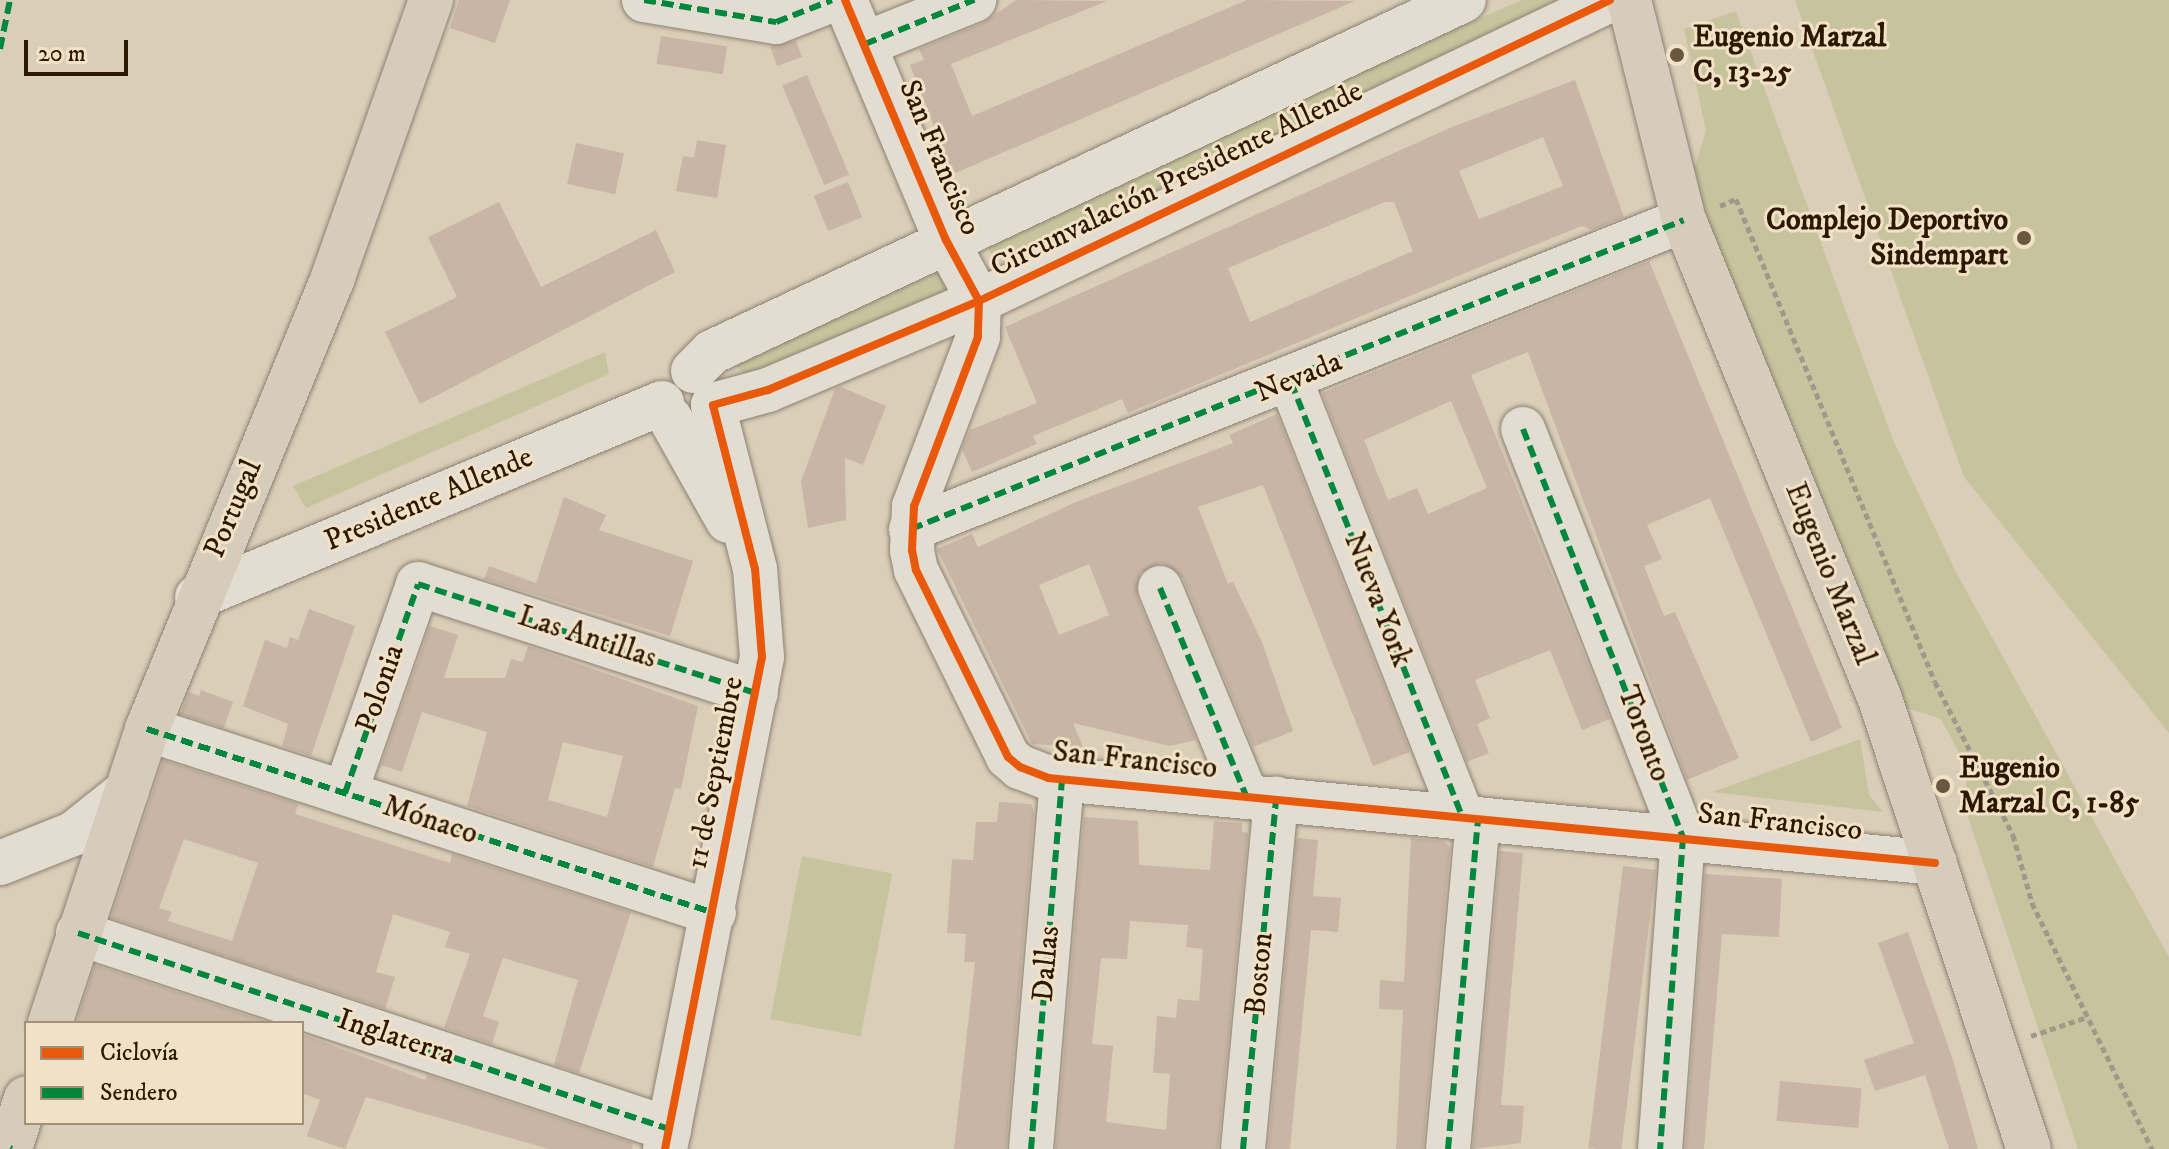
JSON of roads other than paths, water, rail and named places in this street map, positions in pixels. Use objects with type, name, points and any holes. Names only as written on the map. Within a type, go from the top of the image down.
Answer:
[{"type":"main road","name":"Portugal","points":[[51,1021],[147,729],[197,597],[333,277],[431,0]]},
{"type":"main road","name":"Eugenio Marzal","points":[[1629,0],[1684,220],[1880,699],[2029,1149]]},
{"type":"main road","points":[[11,1149],[24,1105]]},
{"type":"street","points":[[644,0],[776,22],[832,0]]},
{"type":"street","name":"San Francisco","points":[[845,0],[946,240],[979,301],[978,337],[920,484],[911,529],[916,570],[1008,757],[1034,774],[1062,779],[1935,863]]},
{"type":"street","points":[[865,44],[974,0]]},
{"type":"street","name":"Circunvalación Presidente Allende","points":[[703,388],[712,352],[1464,0]]},
{"type":"street","name":"Circunvalación Presidente Allende","points":[[666,411],[669,379],[703,388],[768,390],[979,301],[1610,0]]},
{"type":"street","name":"Nevada","points":[[911,529],[1291,382],[1684,220]]},
{"type":"street","name":"Nueva York","points":[[1291,382],[1470,818],[1448,1149]]},
{"type":"street","name":"11 de Septiembre","points":[[667,1139],[756,693],[762,620],[755,569],[703,388]]},
{"type":"street","name":"Presidente Allende","points":[[197,597],[666,411]]},
{"type":"street","name":"11 de Septiembre","points":[[666,411],[755,569]]},
{"type":"street","name":"Toronto","points":[[1523,429],[1683,837],[1660,1149]]},
{"type":"street","name":"Las Antillas","points":[[418,584],[756,693]]},
{"type":"street","name":"Polonia","points":[[345,793],[418,584]]},
{"type":"street","name":"Boston","points":[[1160,588],[1261,798],[1243,1149]]},
{"type":"street","name":"Mónaco","points":[[147,729],[714,913]]},
{"type":"street","name":"Dallas","points":[[1031,1149],[1062,779]]},
{"type":"street","points":[[0,863],[73,834],[127,791]]},
{"type":"street","name":"Inglaterra","points":[[78,933],[667,1139]]},
{"type":"place","name":"Eugenio Marzal C, 13-25","points":[[1677,55]]},
{"type":"place","name":"Complejo Deportivo Sindempart","points":[[2024,238]]},
{"type":"place","name":"Eugenio Marzal C, 1-85","points":[[1943,786]]}]
